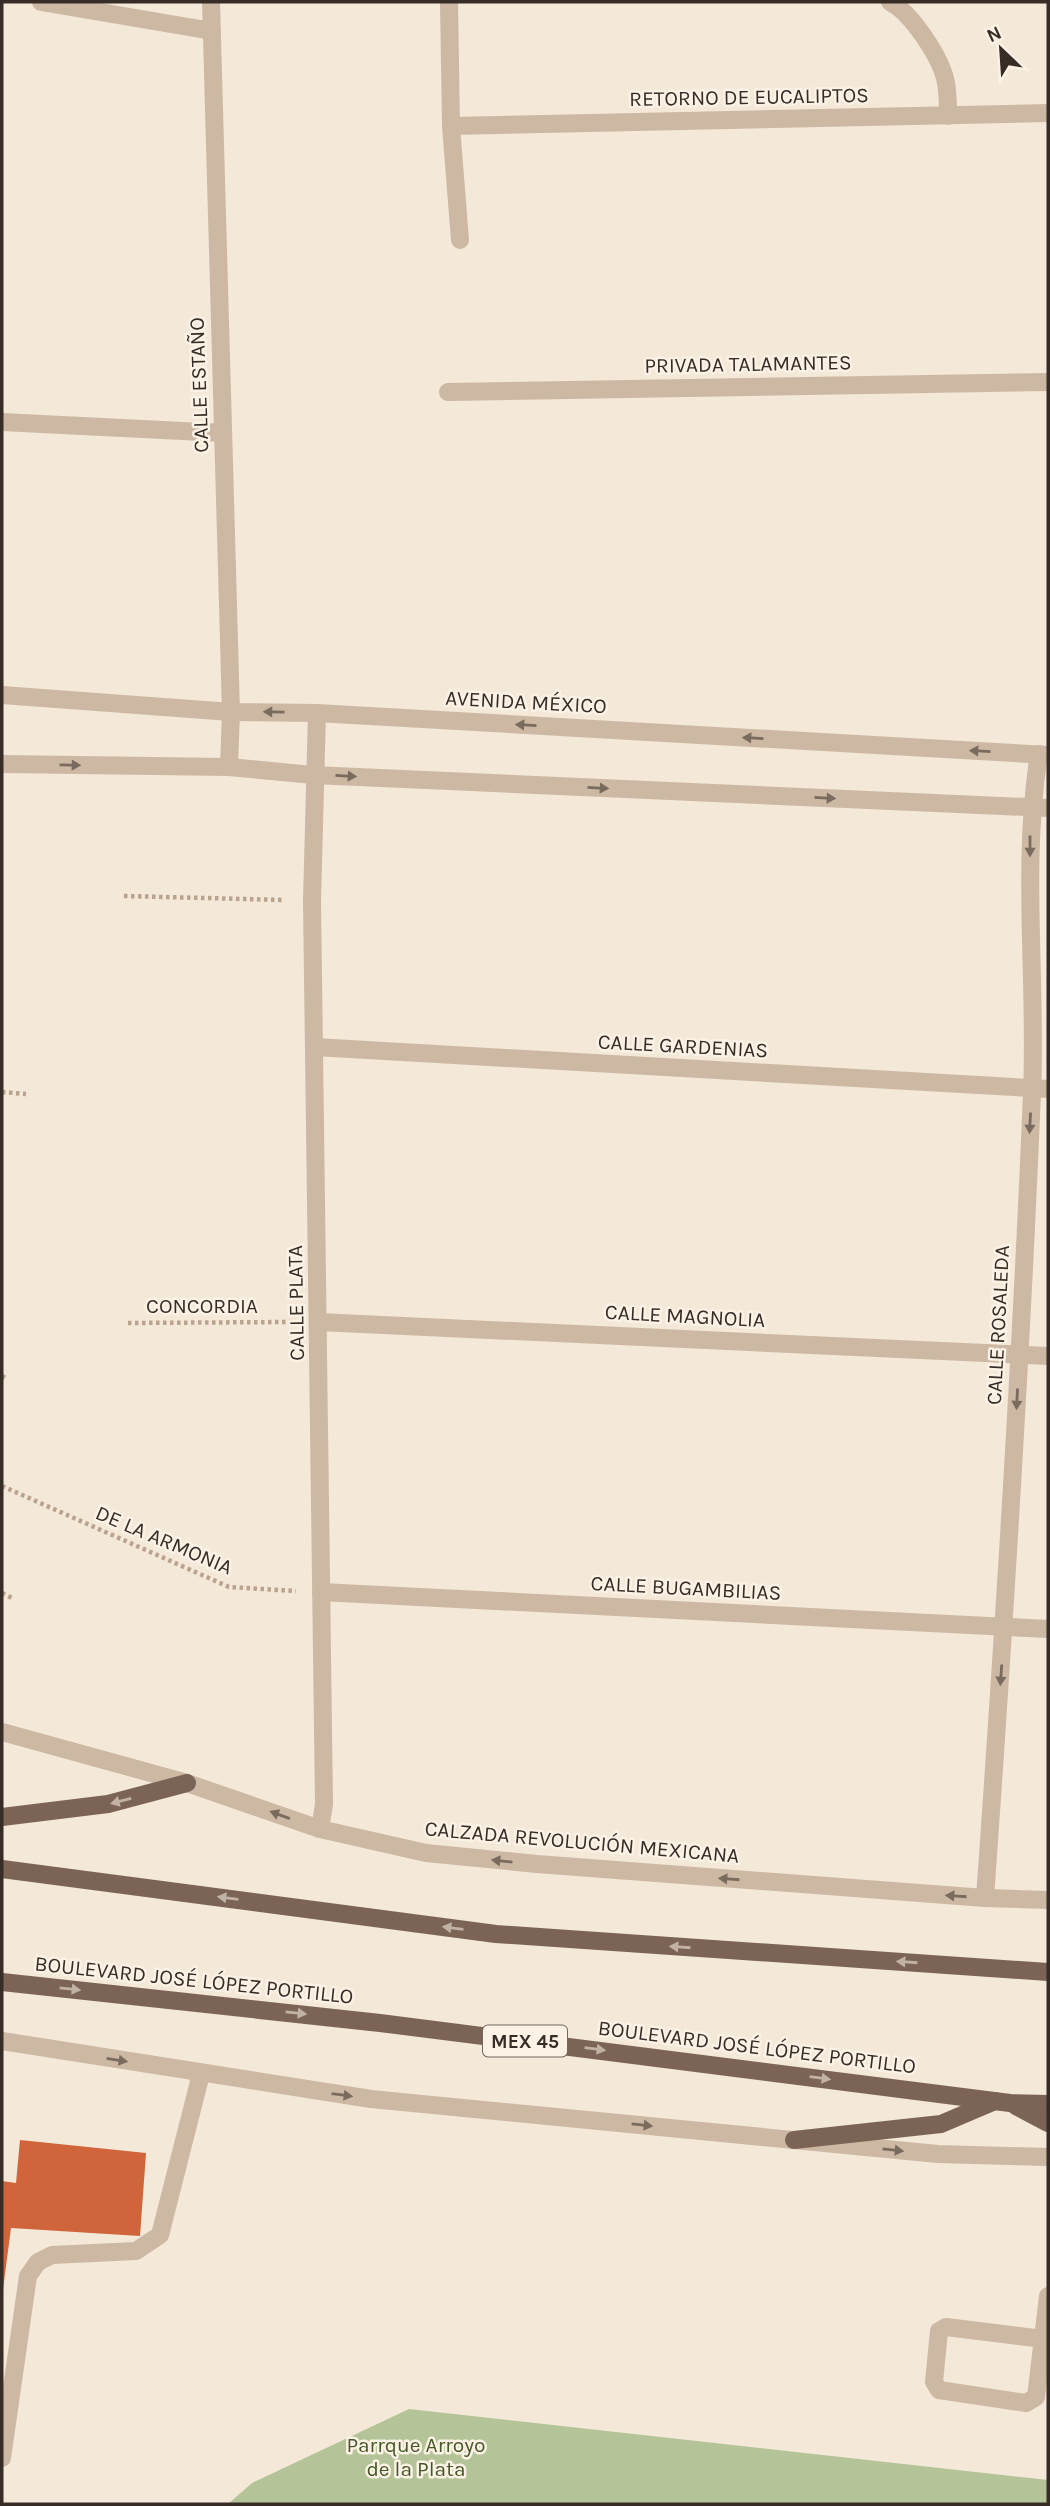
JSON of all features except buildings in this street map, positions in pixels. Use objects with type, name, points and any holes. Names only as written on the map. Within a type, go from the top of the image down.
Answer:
[{"type":"main road","points":[[2,1818],[108,1804],[187,1783]]},
{"type":"main road","points":[[2,1869],[496,1934],[1048,1972]]},
{"type":"main road","name":"BOULEVARD JOSÉ LÓPEZ PORTILLO","points":[[2,1982],[380,2023],[1004,2101],[1048,2104]]},
{"type":"main road","points":[[794,2140],[941,2124],[1004,2101],[1048,2123]]},
{"type":"street","points":[[41,2],[212,31]]},
{"type":"street","name":"CALLE ESTAÑO","points":[[211,2],[231,712],[229,767]]},
{"type":"street","points":[[449,2],[452,126],[460,240]]},
{"type":"street","points":[[890,2],[898,5],[928,42],[946,80],[948,116]]},
{"type":"street","name":"RETORNO DE EUCALIPTOS","points":[[452,126],[1048,113]]},
{"type":"street","name":"PRIVADA TALAMANTES","points":[[448,392],[1048,382]]},
{"type":"street","points":[[2,422],[223,433]]},
{"type":"street","name":"AVENIDA MÉXICO","points":[[2,695],[231,712],[317,713],[1043,755]]},
{"type":"street","name":"CALLE PLATA","points":[[317,713],[313,775],[312,901],[324,1804],[320,1829]]},
{"type":"street","name":"CALLE ROSALEDA","points":[[985,1898],[1019,1355],[1040,1089],[1039,808],[1043,755]]},
{"type":"street","points":[[2,764],[229,767],[313,775],[1039,808]]},
{"type":"street","name":"CALLE GARDENIAS","points":[[315,1047],[1040,1089]]},
{"type":"street","name":"CALLE MAGNOLIA","points":[[319,1322],[1048,1356]]},
{"type":"street","name":"CALLE BUGAMBILIAS","points":[[321,1592],[1048,1629]]},
{"type":"street","name":"CALZADA REVOLUCIÓN MEXICANA","points":[[2,1732],[187,1783],[320,1829],[426,1853],[509,1862],[985,1898],[1048,1900]]},
{"type":"street","points":[[2,2041],[371,2099],[937,2154],[1048,2157]]},
{"type":"street","points":[[2,2458],[28,2276],[38,2262],[52,2255],[136,2251],[160,2235],[201,2074]]},
{"type":"street","points":[[1043,2339],[946,2327],[939,2331],[934,2382],[939,2390],[1026,2403],[1036,2396],[1043,2339],[1048,2296]]},
{"type":"path","points":[[124,896],[312,901]]},
{"type":"path","points":[[2,1092],[26,1094]]},
{"type":"path","name":"CONCORDIA","points":[[128,1322],[319,1322]]},
{"type":"path","name":"DE LA ARMONIA","points":[[2,1486],[229,1587],[321,1592]]},
{"type":"path","points":[[2,1594],[12,1598]]},
{"type":"green space","name":"Parrque Arroyo de la Plata","points":[[409,2409],[1048,2480],[1048,2504],[228,2504],[252,2483]]}]
